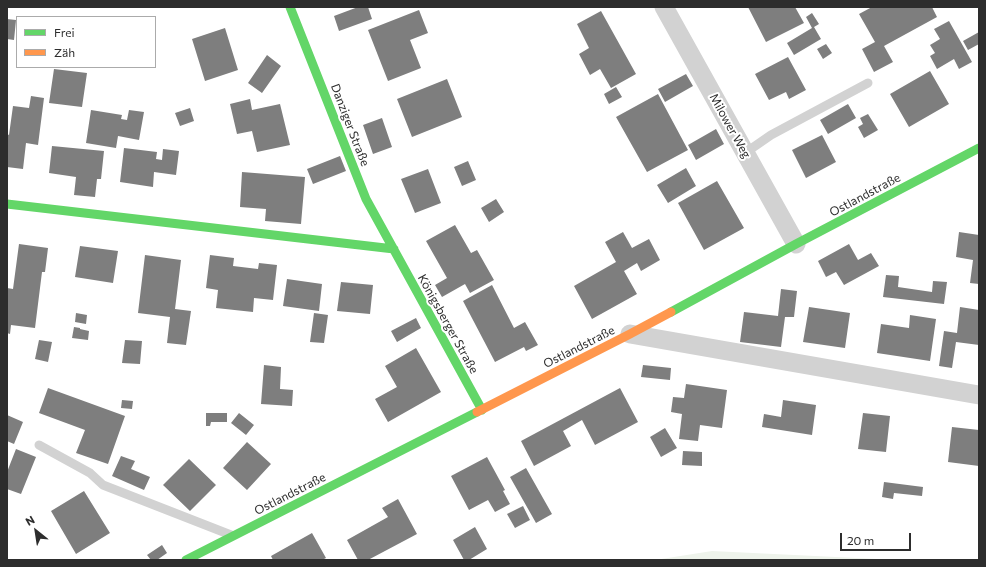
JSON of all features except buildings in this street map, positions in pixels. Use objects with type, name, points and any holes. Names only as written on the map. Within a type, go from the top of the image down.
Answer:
[{"type":"street","name":"Danziger Straße","points":[[290,7],[366,199],[394,249]]},
{"type":"street","name":"Milower Weg","points":[[664,7],[796,244]]},
{"type":"street","name":"Ostlandstraße","points":[[186,560],[630,334],[796,244],[979,148]]},
{"type":"street","points":[[7,204],[394,249]]},
{"type":"street","name":"Königsberger Straße","points":[[394,249],[482,410]]},
{"type":"street","points":[[630,334],[979,395]]},
{"type":"lane","points":[[745,153],[771,135],[868,83]]},
{"type":"lane","points":[[39,445],[90,473],[103,485],[235,536]]},
{"type":"shaded area","points":[[712,551],[898,560],[655,560]]},
{"type":"traffic: fast","points":[[290,7],[366,199],[482,410]]},
{"type":"traffic: fast","points":[[671,312],[796,244],[979,148]]},
{"type":"traffic: fast","points":[[7,204],[394,249]]},
{"type":"traffic: fast","points":[[186,560],[477,412]]},
{"type":"traffic: slow","points":[[477,412],[671,312]]}]
